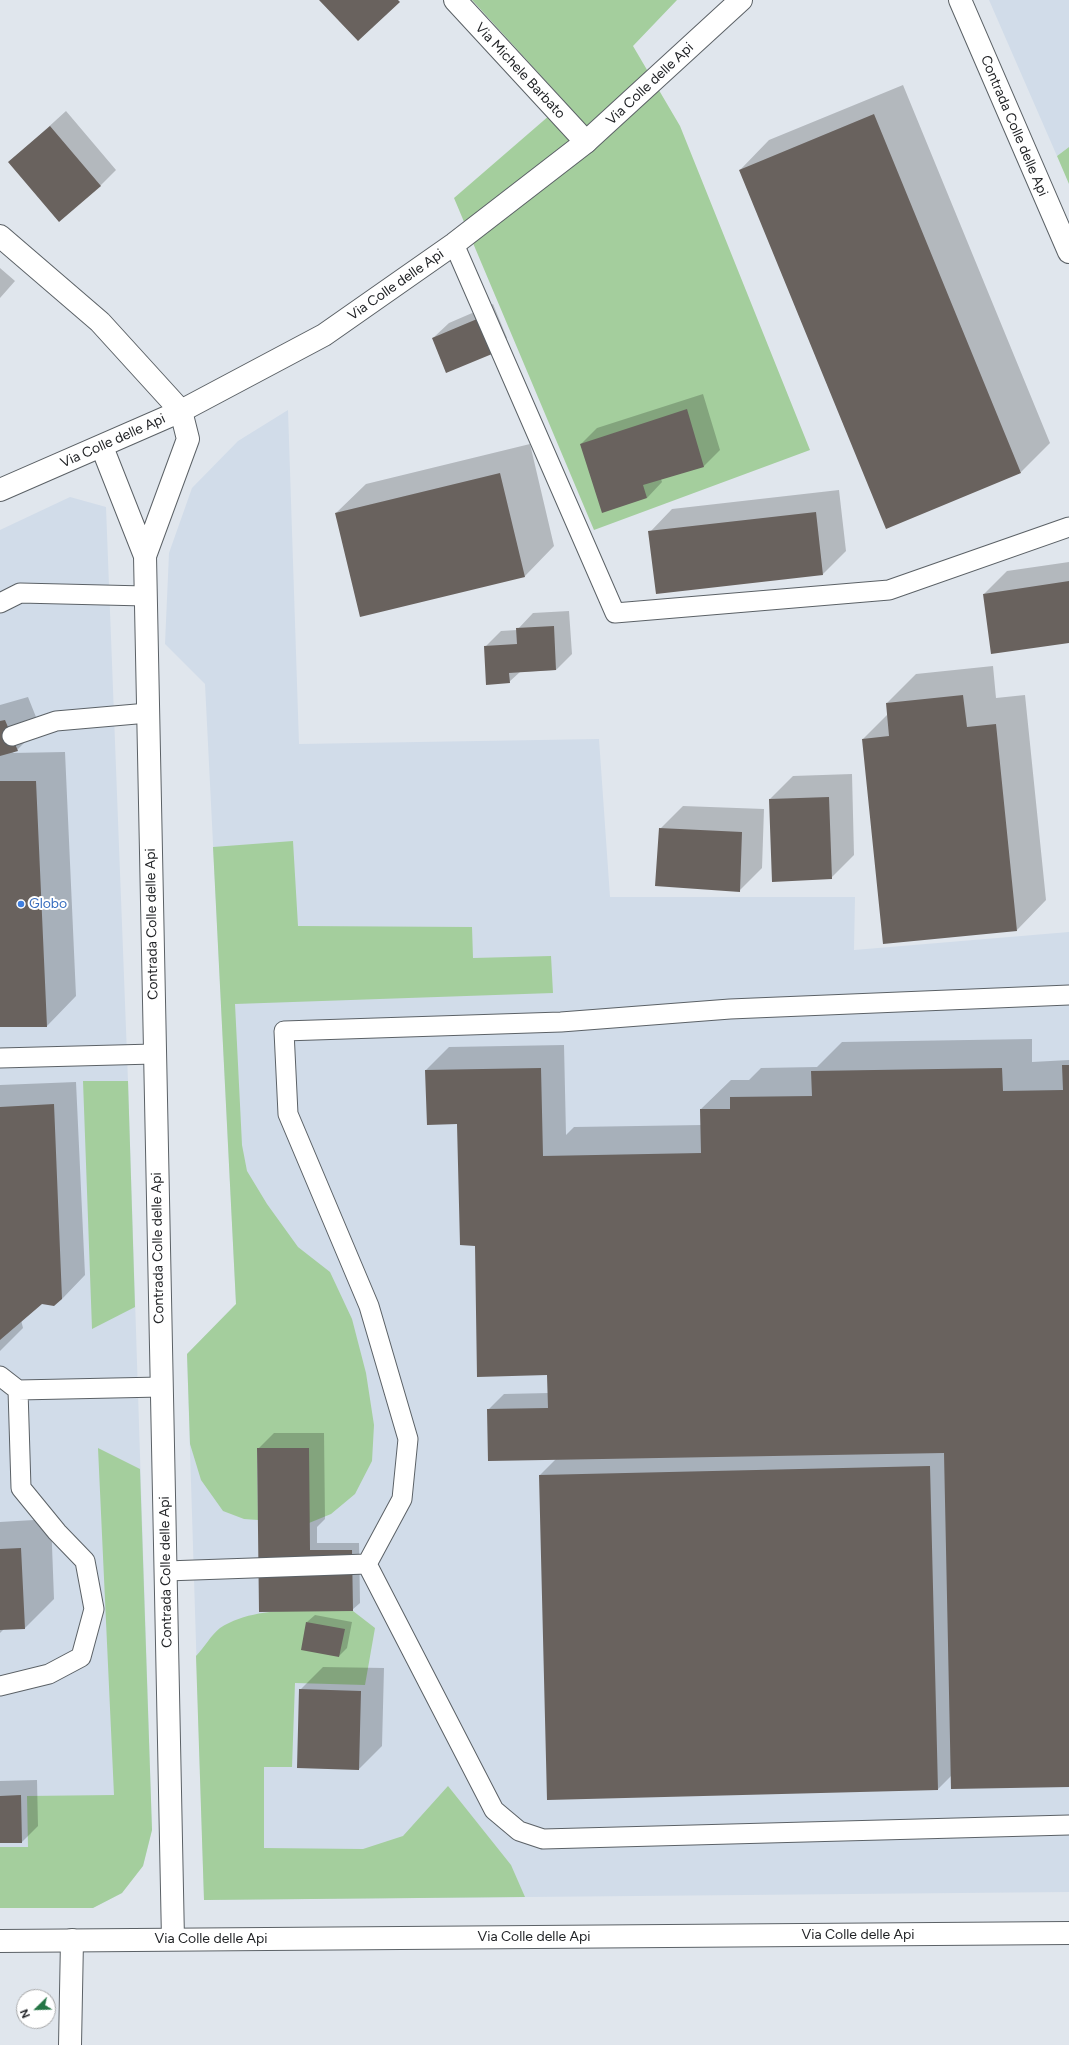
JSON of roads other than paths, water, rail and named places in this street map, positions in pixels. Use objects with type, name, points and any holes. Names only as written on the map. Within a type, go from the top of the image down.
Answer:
[{"type":"street","name":"Via Michele Barbato","points":[[455,0],[586,142]]},
{"type":"street","name":"Via Colle delle Api","points":[[0,490],[182,411],[324,335],[454,244],[586,142],[740,0]]},
{"type":"street","name":"Contrada Colle delle Api","points":[[960,0],[1069,252]]},
{"type":"street","points":[[0,236],[100,322],[182,411]]},
{"type":"street","name":"Contrada Colle delle Api","points":[[173,1940],[145,556],[188,438],[182,411]]},
{"type":"street","name":"Contrada Colle delle Api","points":[[102,447],[145,556]]},
{"type":"street","name":"Via Colle delle Api","points":[[0,1941],[1069,1933]]},
{"type":"street","points":[[70,2045],[72,1940]]},
{"type":"lane","points":[[454,244],[615,613],[889,590],[1069,526]]},
{"type":"lane","points":[[0,603],[20,593],[145,596]]},
{"type":"lane","points":[[12,736],[56,720],[148,713]]},
{"type":"lane","points":[[367,1564],[402,1499],[408,1439],[369,1306],[288,1114],[284,1031],[561,1022],[730,1009],[1069,995]]},
{"type":"lane","points":[[0,1058],[154,1054]]},
{"type":"lane","points":[[0,1376],[18,1390],[161,1387]]},
{"type":"lane","points":[[0,1686],[49,1674],[81,1657],[94,1609],[85,1561],[21,1488],[18,1390]]},
{"type":"lane","points":[[166,1571],[367,1564]]},
{"type":"lane","points":[[367,1564],[494,1810],[519,1831],[543,1839],[1069,1825]]},
{"type":"place","name":"Globo","points":[[21,904]]}]
